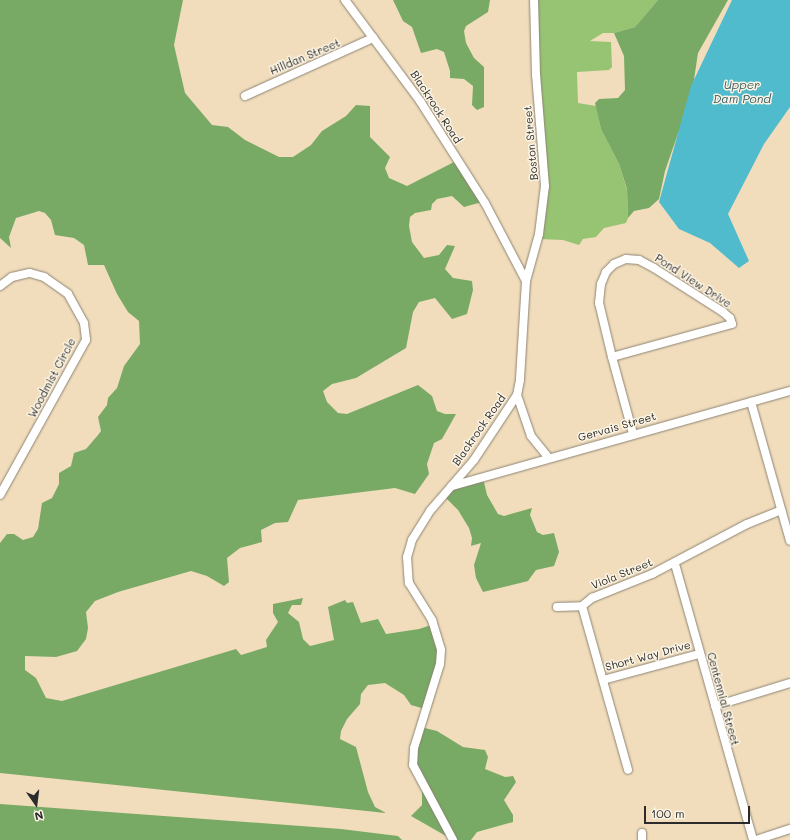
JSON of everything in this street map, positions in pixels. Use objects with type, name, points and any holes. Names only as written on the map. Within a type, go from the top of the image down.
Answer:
[{"type":"street","name":"Blackrock Road","points":[[345,0],[405,78],[466,173],[526,281],[520,380],[517,395],[474,460],[427,516],[412,540],[407,559],[410,583],[432,620],[441,650],[440,664],[414,748],[413,765],[453,840]]},
{"type":"street","name":"Boston Street","points":[[526,281],[539,234],[545,186],[536,75],[534,0]]},
{"type":"street","name":"Hilldan Street","points":[[245,96],[373,38]]},
{"type":"street","name":"Pond View Drive","points":[[612,357],[732,324],[730,318],[654,268],[639,260],[626,259],[614,264],[606,272],[601,284],[600,303],[612,357],[633,434]]},
{"type":"street","name":"Woodmist Circle","points":[[0,286],[12,276],[30,273],[44,276],[68,294],[84,323],[86,340],[0,495]]},
{"type":"street","name":"Gervais Street","points":[[451,486],[790,391]]},
{"type":"street","points":[[517,395],[530,436],[549,458]]},
{"type":"street","points":[[751,402],[790,541]]},
{"type":"street","name":"Viola Street","points":[[582,606],[592,598],[675,564],[747,524],[781,510]]},
{"type":"street","name":"Centennial Street","points":[[675,564],[699,654],[753,840]]},
{"type":"street","points":[[557,607],[582,606],[628,770]]},
{"type":"street","name":"Short Way Drive","points":[[603,680],[699,654]]},
{"type":"street","points":[[715,706],[790,683]]},
{"type":"street","points":[[756,840],[790,829]]},
{"type":"green space","points":[[0,0],[183,0],[174,45],[185,93],[212,125],[228,127],[245,140],[279,157],[293,157],[311,145],[322,131],[346,116],[356,105],[370,106],[370,137],[390,157],[385,168],[389,178],[407,186],[458,160],[482,202],[464,207],[452,196],[437,199],[432,204],[431,210],[415,213],[410,217],[409,226],[412,242],[424,258],[439,255],[447,245],[455,246],[445,269],[453,278],[472,281],[473,290],[467,314],[452,319],[435,298],[419,302],[413,312],[406,348],[356,378],[332,384],[323,391],[327,402],[338,413],[347,414],[418,385],[432,396],[437,411],[445,414],[456,414],[442,439],[434,443],[427,464],[429,474],[415,494],[395,488],[298,500],[288,522],[275,523],[261,530],[262,542],[240,548],[227,558],[229,582],[224,586],[207,576],[191,571],[118,592],[95,601],[86,612],[88,628],[86,639],[77,651],[56,657],[25,656],[25,670],[36,678],[46,698],[62,701],[236,649],[241,655],[267,647],[266,640],[278,622],[273,613],[273,604],[303,598],[301,605],[292,605],[288,613],[299,622],[303,639],[310,646],[334,640],[328,607],[345,600],[347,603],[353,602],[361,623],[378,619],[386,634],[419,629],[434,624],[441,650],[425,709],[411,705],[404,695],[385,683],[368,685],[361,694],[360,704],[347,719],[341,731],[340,739],[356,747],[368,792],[375,807],[386,813],[0,773],[0,543],[7,534],[14,534],[23,540],[33,537],[38,529],[42,503],[52,498],[59,484],[59,473],[71,466],[74,453],[86,449],[101,431],[98,417],[107,405],[108,398],[117,388],[124,366],[140,344],[139,321],[128,312],[117,294],[104,265],[88,265],[84,245],[74,238],[55,235],[51,220],[45,213],[39,211],[16,218],[9,237],[11,248],[0,238]]},
{"type":"green space","points":[[393,0],[490,0],[488,12],[466,26],[464,31],[466,43],[474,58],[484,67],[484,107],[477,110],[472,105],[473,86],[464,79],[450,78],[450,71],[444,52],[437,49],[421,53],[412,27],[403,21]]},
{"type":"green space","points":[[534,0],[658,0],[635,27],[614,33],[603,33],[590,41],[611,42],[612,67],[609,70],[577,72],[578,103],[596,106],[601,129],[619,164],[627,190],[628,218],[626,223],[604,228],[596,237],[583,239],[579,245],[563,240],[539,239],[546,187]]},
{"type":"green space","points":[[658,0],[728,0],[698,53],[692,93],[665,171],[659,199],[649,208],[634,211],[628,218],[627,189],[619,164],[601,129],[595,103],[599,99],[618,98],[625,90],[624,56],[614,33],[635,27]]},
{"type":"green space","points":[[483,478],[487,495],[498,514],[504,516],[532,508],[530,515],[537,532],[543,535],[554,533],[559,552],[554,566],[536,570],[528,581],[483,592],[476,578],[474,565],[481,543],[471,546],[472,538],[469,528],[458,510],[444,496],[451,487]]},
{"type":"green space","points":[[421,727],[437,731],[463,747],[485,750],[488,757],[485,769],[505,777],[513,776],[516,782],[504,800],[513,815],[513,822],[477,832],[471,840],[453,840],[411,816],[422,805],[422,785],[414,763]]},
{"type":"green space","points":[[0,804],[341,829],[398,836],[402,840],[0,840]]},
{"type":"water","name":"Upper Dam Pond","points":[[732,0],[790,0],[790,107],[764,144],[728,214],[749,261],[739,268],[710,243],[679,229],[659,202],[691,86]]}]
